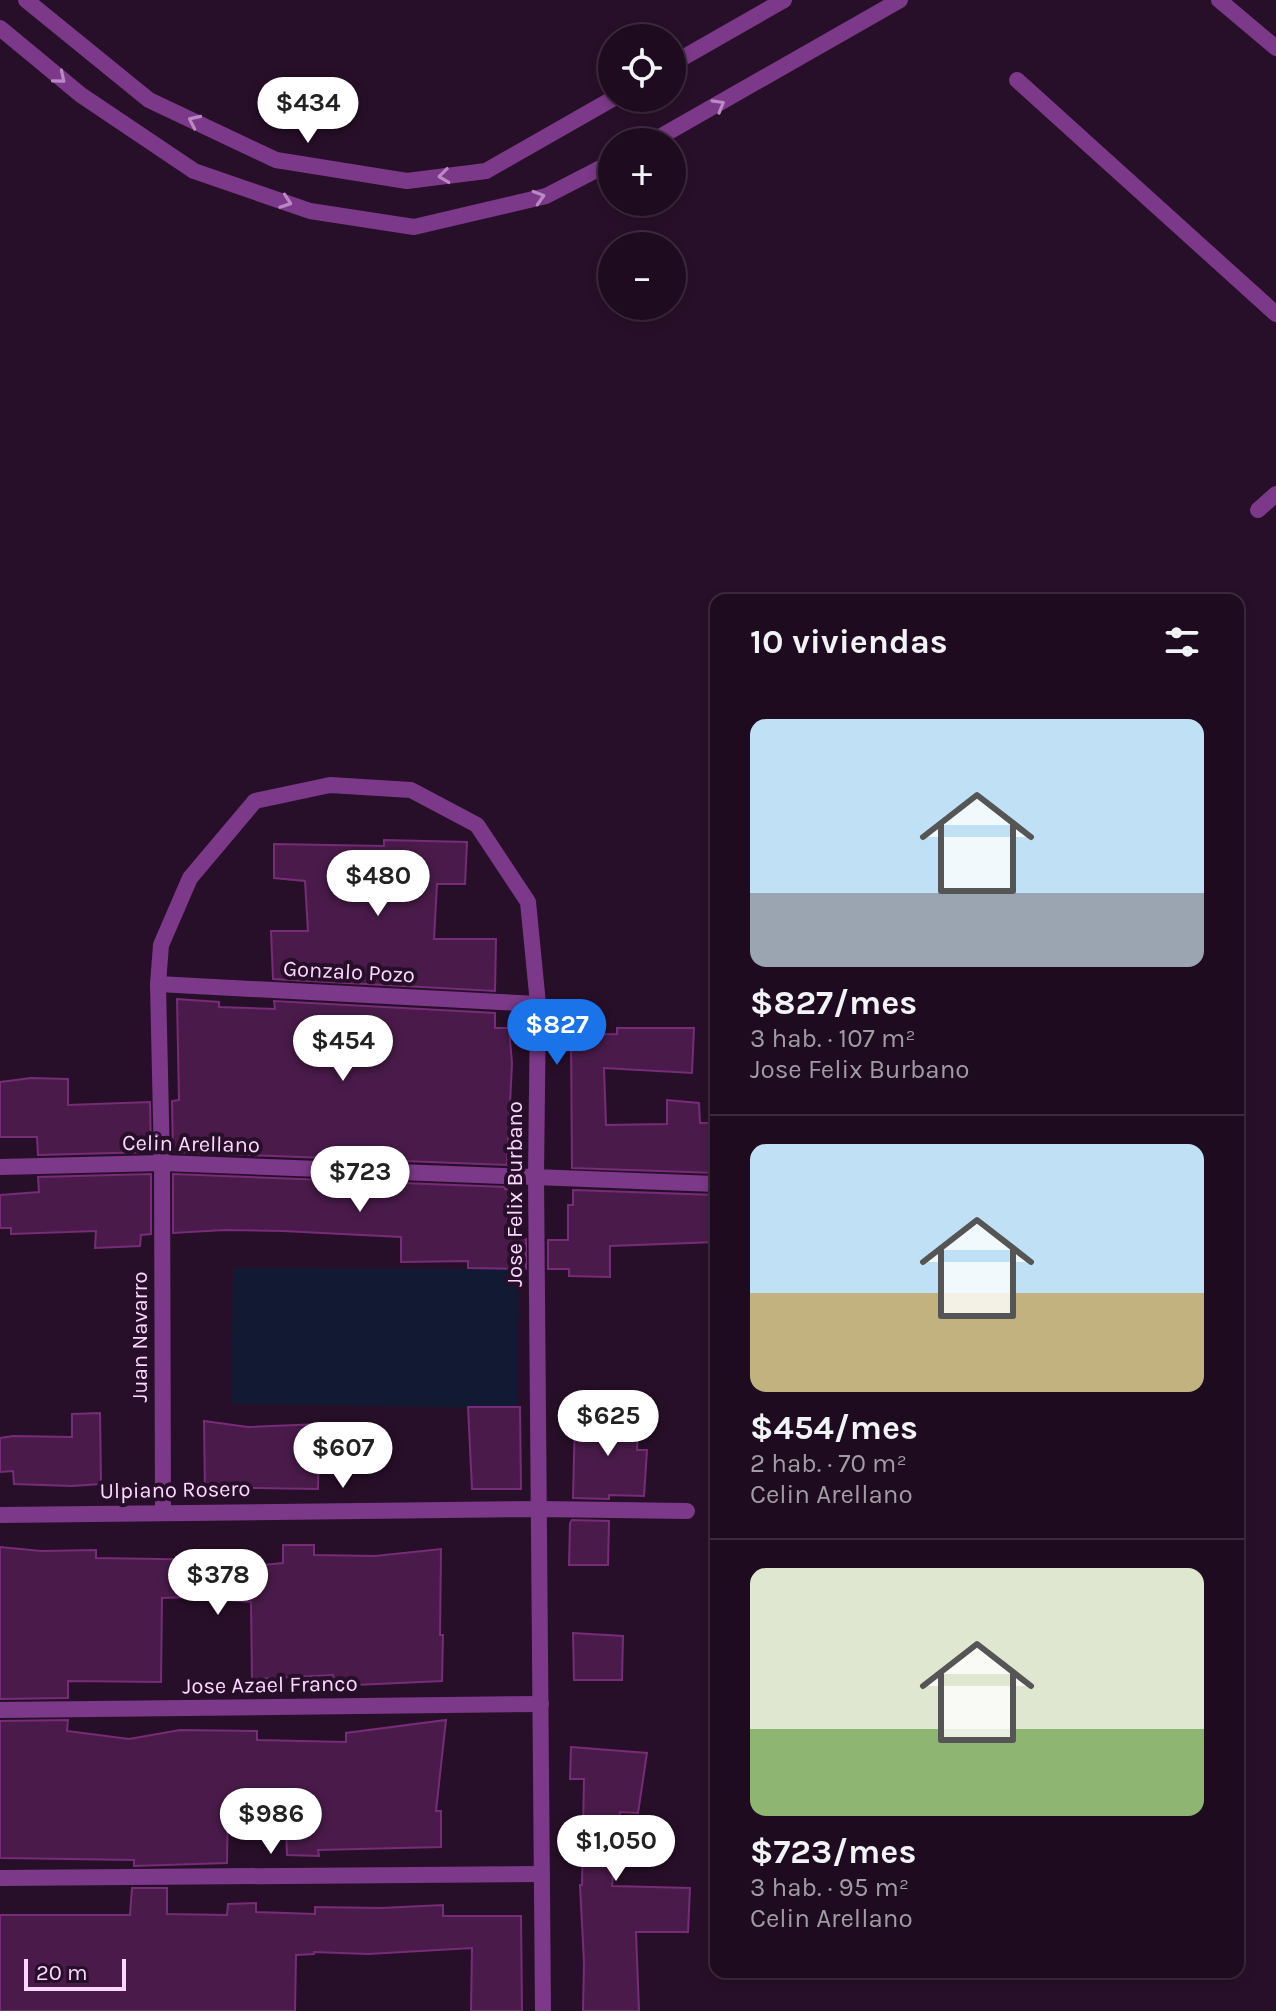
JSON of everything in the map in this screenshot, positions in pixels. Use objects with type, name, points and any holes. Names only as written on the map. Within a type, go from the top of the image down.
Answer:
[{"type":"street","points":[[26,0],[149,100],[276,160],[407,181],[486,171],[598,107]]},
{"type":"street","points":[[686,56],[784,0]]},
{"type":"street","points":[[678,128],[900,0]]},
{"type":"street","points":[[1219,0],[1276,48]]},
{"type":"street","points":[[0,28],[81,95],[194,171],[310,211],[414,227],[546,196],[598,169]]},
{"type":"street","points":[[1017,80],[1276,314]]},
{"type":"street","points":[[1258,510],[1276,494]]},
{"type":"street","name":"Jose Felix Burbano","points":[[162,1163],[158,984],[161,945],[190,878],[255,801],[330,785],[411,790],[477,825],[528,902],[538,1004],[536,1177],[543,2011]]},
{"type":"street","name":"Gonzalo Pozo","points":[[158,984],[538,1004]]},
{"type":"street","name":"Celin Arellano","points":[[0,1167],[162,1163],[710,1184]]},
{"type":"street","name":"Juan Navarro","points":[[162,1163],[163,1511]]},
{"type":"street","name":"Ulpiano Rosero","points":[[0,1515],[163,1511],[687,1511]]},
{"type":"street","name":"Jose Azael Franco","points":[[0,1710],[541,1704]]},
{"type":"street","points":[[0,1878],[542,1874]]},
{"type":"shaded area","points":[[233,1268],[519,1269],[517,1408],[231,1404]]},
{"type":"building","points":[[384,840],[467,842],[465,884],[437,884],[434,939],[496,939],[495,991],[273,979],[271,931],[308,931],[305,881],[274,878],[274,844],[384,846]]},
{"type":"building","points":[[177,999],[219,1002],[219,1007],[275,1009],[274,1001],[495,1013],[495,1028],[509,1028],[512,1063],[507,1165],[173,1152],[172,1101],[179,1100]]},
{"type":"building","points":[[617,1028],[694,1028],[692,1073],[604,1068],[606,1125],[667,1124],[667,1100],[699,1103],[700,1123],[710,1123],[710,1173],[572,1168],[571,1035],[617,1034]]},
{"type":"building","points":[[31,1078],[68,1079],[68,1105],[150,1102],[151,1152],[38,1155],[37,1137],[0,1137],[0,1082]]},
{"type":"building","points":[[151,1174],[151,1234],[141,1235],[140,1246],[95,1248],[96,1231],[11,1234],[11,1228],[0,1228],[0,1195],[39,1192],[38,1177]]},
{"type":"building","points":[[173,1174],[506,1187],[509,1190],[511,1237],[526,1239],[526,1269],[468,1268],[468,1261],[401,1262],[401,1237],[283,1231],[173,1233]]},
{"type":"building","points":[[573,1190],[710,1195],[710,1242],[610,1246],[610,1277],[569,1276],[569,1269],[548,1269],[548,1240],[568,1240],[568,1205],[573,1205]]},
{"type":"building","points":[[468,1407],[520,1407],[521,1489],[472,1489]]},
{"type":"building","points":[[100,1413],[101,1484],[14,1484],[13,1471],[0,1472],[0,1438],[72,1437],[72,1414]]},
{"type":"building","points":[[575,1415],[639,1419],[637,1450],[647,1450],[644,1496],[573,1498]]},
{"type":"building","points":[[204,1421],[248,1427],[319,1424],[318,1489],[251,1488],[251,1493],[205,1493]]},
{"type":"building","points":[[572,1520],[609,1521],[608,1565],[569,1565]]},
{"type":"building","points":[[283,1545],[314,1545],[314,1555],[375,1556],[441,1549],[442,1681],[334,1686],[333,1675],[252,1679],[251,1602],[162,1598],[161,1682],[68,1681],[68,1698],[0,1699],[0,1547],[41,1551],[96,1550],[96,1558],[222,1560],[222,1569],[283,1563]]},
{"type":"building","points":[[573,1633],[623,1636],[622,1680],[574,1680]]},
{"type":"building","points":[[68,1720],[67,1731],[129,1739],[180,1730],[257,1731],[257,1740],[346,1742],[346,1733],[446,1720],[436,1811],[441,1811],[441,1847],[318,1850],[319,1856],[287,1855],[285,1802],[254,1801],[228,1807],[227,1863],[134,1866],[134,1860],[0,1858],[0,1721]]},
{"type":"building","points":[[571,1747],[647,1753],[638,1813],[620,1812],[612,1886],[690,1888],[688,1932],[636,1932],[639,2011],[583,2011],[580,1885],[584,1779],[570,1779]]},
{"type":"building","points":[[132,1888],[167,1888],[167,1914],[227,1915],[228,1904],[256,1903],[256,1912],[315,1914],[315,1907],[443,1905],[443,1916],[521,1916],[522,2011],[471,2011],[472,1948],[296,1955],[295,2011],[0,2011],[0,1915],[130,1915]]}]
